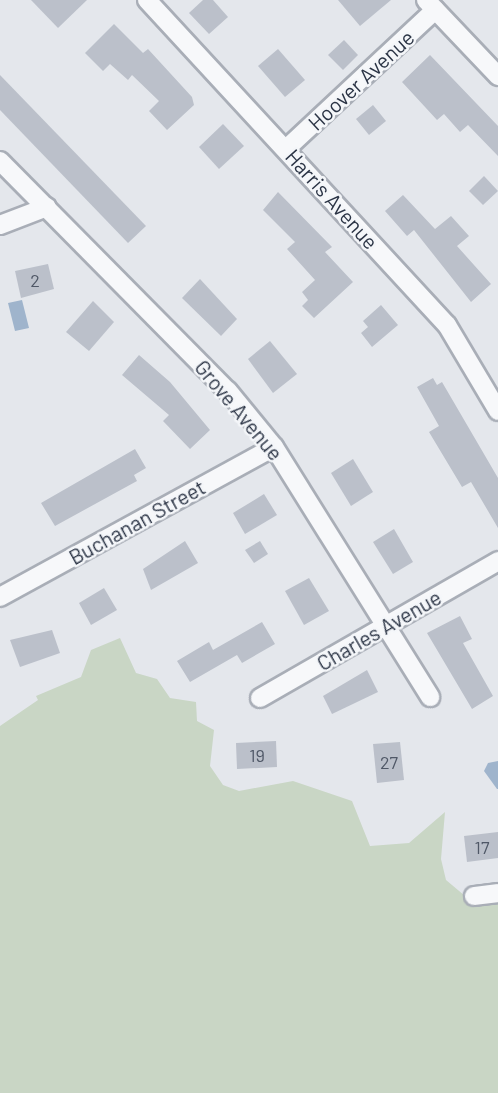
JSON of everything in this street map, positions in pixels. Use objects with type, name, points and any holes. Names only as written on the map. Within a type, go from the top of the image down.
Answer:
[{"type":"street","name":"Harris Avenue","points":[[147,0],[447,325],[498,411]]},
{"type":"street","name":"Hoover Avenue","points":[[286,149],[430,5]]},
{"type":"street","points":[[430,5],[498,76]]},
{"type":"street","name":"Grove Avenue","points":[[0,161],[228,391],[274,447],[430,697]]},
{"type":"street","points":[[0,225],[47,207]]},
{"type":"street","name":"Buchanan Street","points":[[0,597],[274,447]]},
{"type":"street","name":"Charles Avenue","points":[[260,698],[387,627],[498,561]]},
{"type":"street","points":[[474,896],[498,893]]},
{"type":"green space","points":[[120,638],[136,673],[157,679],[170,698],[196,702],[197,721],[214,730],[210,766],[223,785],[239,791],[293,781],[352,801],[370,846],[409,843],[445,812],[441,859],[446,880],[477,906],[498,902],[498,1093],[0,1093],[0,726],[38,700],[36,696],[81,677],[91,650]]},
{"type":"water","points":[[22,300],[29,328],[15,331],[8,303]]},
{"type":"water","points":[[498,761],[497,789],[484,771],[488,763]]},
{"type":"building","points":[[31,0],[87,0],[58,28]]},
{"type":"building","points":[[203,0],[213,0],[228,17],[209,34],[189,13]]},
{"type":"building","points":[[338,0],[391,0],[360,26]]},
{"type":"building","points":[[114,24],[143,53],[148,49],[192,97],[194,105],[167,130],[149,111],[159,101],[132,75],[128,80],[110,64],[103,71],[85,53]]},
{"type":"building","points":[[344,40],[358,55],[343,70],[328,55]]},
{"type":"building","points":[[278,49],[305,80],[285,97],[258,66]]},
{"type":"building","points":[[430,55],[498,126],[498,156],[468,125],[460,132],[444,114],[437,120],[402,82]]},
{"type":"building","points":[[0,75],[146,226],[128,243],[0,110]]},
{"type":"building","points":[[373,105],[386,121],[369,135],[356,119]]},
{"type":"building","points":[[223,124],[244,146],[219,169],[199,147]]},
{"type":"building","points":[[484,176],[498,191],[483,205],[469,191]]},
{"type":"building","points":[[278,192],[332,247],[325,252],[353,282],[314,318],[302,306],[308,300],[302,292],[315,280],[287,249],[295,242],[263,210]]},
{"type":"building","points":[[403,195],[435,229],[451,216],[469,236],[457,246],[491,284],[471,302],[414,230],[407,236],[385,211]]},
{"type":"building","points":[[48,264],[54,289],[21,298],[15,271]]},
{"type":"building","points":[[200,279],[237,319],[221,336],[182,298]]},
{"type":"building","points":[[93,301],[114,322],[89,351],[66,332]]},
{"type":"building","points":[[381,305],[398,325],[372,347],[361,333],[368,327],[363,321]]},
{"type":"building","points":[[270,341],[297,374],[273,393],[248,359]]},
{"type":"building","points":[[139,355],[170,382],[210,430],[190,449],[163,421],[169,415],[122,375]]},
{"type":"building","points":[[433,378],[437,385],[442,382],[498,478],[498,528],[471,482],[462,487],[429,432],[439,426],[417,387]]},
{"type":"building","points":[[135,449],[146,468],[134,475],[137,481],[55,526],[41,503]]},
{"type":"building","points":[[353,459],[373,492],[351,506],[331,473]]},
{"type":"building","points":[[264,494],[277,515],[245,534],[233,513]]},
{"type":"building","points":[[394,529],[413,562],[393,574],[373,542]]},
{"type":"building","points":[[185,541],[198,563],[151,590],[143,569]]},
{"type":"building","points":[[260,541],[268,554],[254,563],[245,550]]},
{"type":"building","points":[[309,578],[329,611],[304,625],[285,591]]},
{"type":"building","points":[[104,588],[117,610],[91,625],[79,603]]},
{"type":"building","points":[[460,616],[472,639],[463,643],[493,696],[472,709],[427,633]]},
{"type":"building","points":[[262,622],[275,644],[242,663],[237,655],[190,682],[177,661],[209,642],[213,650]]},
{"type":"building","points":[[52,630],[60,653],[20,667],[10,640]]},
{"type":"building","points":[[367,670],[378,692],[332,714],[323,696]]},
{"type":"building","points":[[276,741],[277,767],[237,769],[236,743]]},
{"type":"building","points":[[400,742],[404,780],[377,783],[373,744]]},
{"type":"building","points":[[498,832],[498,858],[467,862],[464,836]]}]
